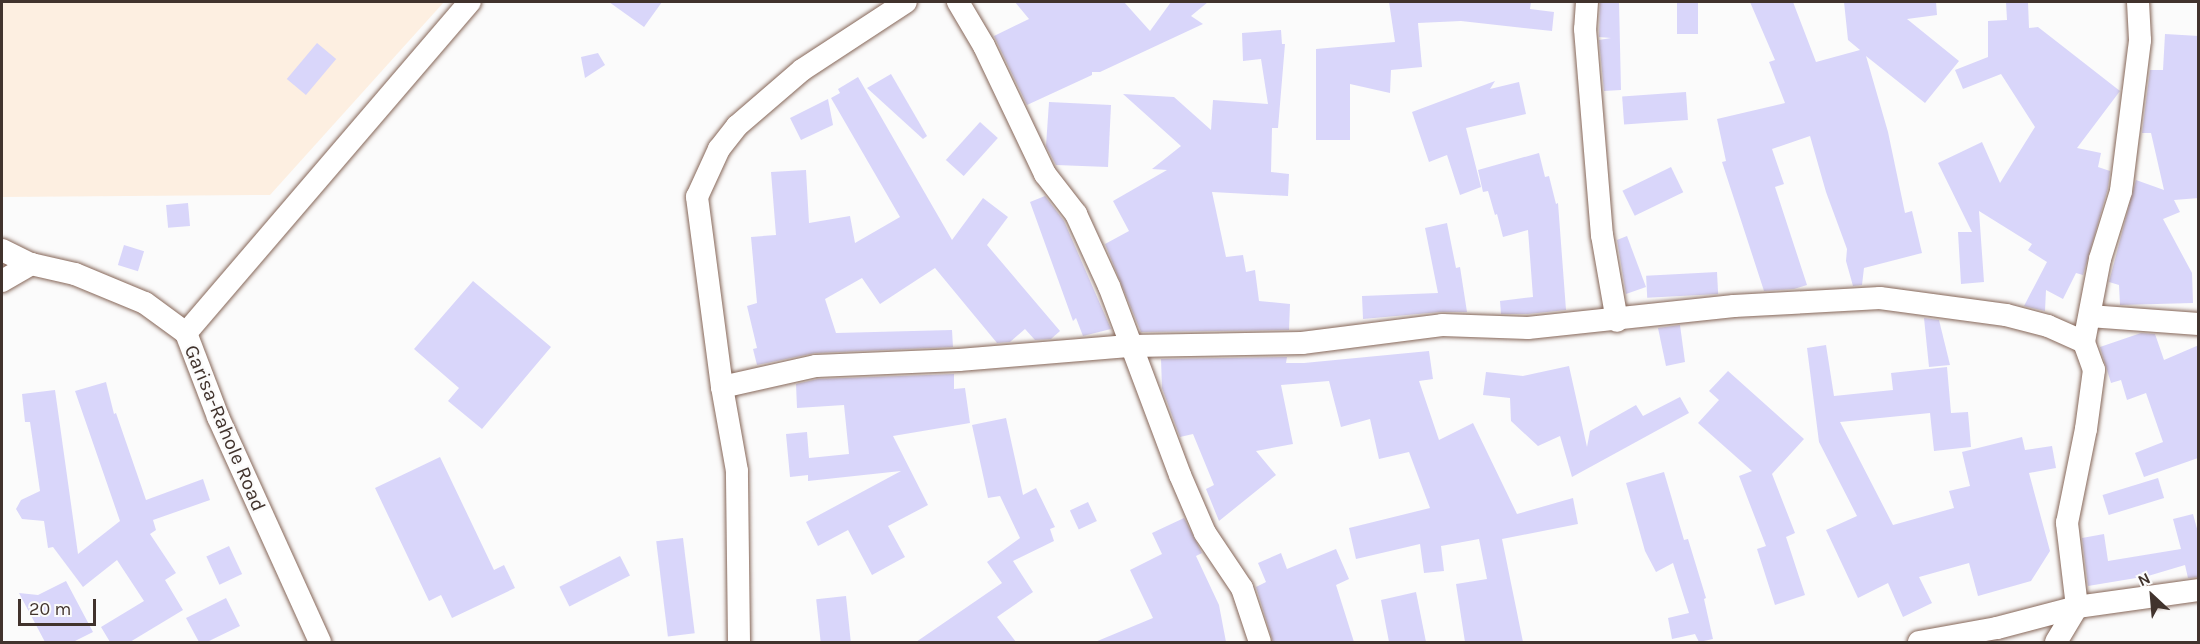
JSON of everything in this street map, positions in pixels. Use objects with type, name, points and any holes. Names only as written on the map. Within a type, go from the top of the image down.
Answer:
[{"type":"street","points":[[186,333],[470,2]]},
{"type":"street","points":[[739,642],[737,471],[722,387],[697,197],[706,173],[719,149],[737,126],[794,77],[866,26],[906,2]]},
{"type":"street","points":[[958,2],[984,46],[1045,174],[1076,214],[1109,286],[1184,484],[1205,533],[1242,588],[1260,642]]},
{"type":"street","points":[[1587,2],[1585,29],[1602,235],[1617,321]]},
{"type":"street","points":[[2056,642],[2077,607],[2067,523],[2086,429],[2094,370],[2084,342],[2100,259],[2121,191],[2140,40],[2138,2]]},
{"type":"street","name":"Garisa-Rahole Road","points":[[2,250],[31,264],[75,274],[145,303],[186,333],[218,417],[320,642]]},
{"type":"street","points":[[2,281],[31,264]]},
{"type":"street","points":[[722,387],[816,366],[959,360],[1131,346],[1302,343],[1442,325],[1528,328],[1617,321],[1734,306],[1880,298],[2006,315],[2048,326],[2084,342]]},
{"type":"street","points":[[2090,316],[2199,324]]},
{"type":"street","points":[[1919,642],[1996,628],[2077,607],[2199,590]]},
{"type":"shaded area","points":[[2,2],[444,2],[270,195],[2,197]]},
{"type":"building","points":[[609,2],[662,2],[644,27]]},
{"type":"building","points":[[1015,2],[1124,2],[1150,31],[1171,2],[1208,2],[1191,16],[1203,24],[1100,72],[1092,72],[1092,75],[1027,105],[994,36],[1029,19]]},
{"type":"building","points":[[1389,2],[1531,2],[1530,9],[1554,12],[1552,31],[1461,21],[1418,23],[1422,67],[1391,70],[1390,93],[1350,84],[1350,140],[1316,140],[1316,49],[1395,42]]},
{"type":"building","points":[[1600,2],[1619,2],[1621,90],[1604,91],[1599,40],[1611,38],[1599,37]]},
{"type":"building","points":[[1677,2],[1698,2],[1698,34],[1677,34]]},
{"type":"building","points":[[1750,2],[1793,2],[1816,62],[1860,50],[1848,40],[1844,2],[1936,2],[1937,15],[1907,19],[1959,61],[1925,103],[1866,56],[1888,132],[1905,213],[1912,211],[1922,253],[1864,268],[1862,285],[1853,286],[1846,261],[1847,249],[1826,192],[1810,136],[1772,149],[1784,184],[1775,187],[1807,285],[1794,289],[1764,291],[1722,162],[1726,161],[1717,119],[1785,103],[1769,62],[1775,60]]},
{"type":"building","points":[[2006,2],[2028,2],[2029,28],[2038,27],[2120,91],[2077,148],[2101,153],[2098,167],[2110,171],[2108,188],[2083,275],[2076,273],[2063,299],[2046,290],[2045,311],[2024,306],[2047,262],[2028,250],[2032,244],[1979,211],[1984,282],[1961,284],[1958,232],[1972,232],[1938,163],[1982,142],[2000,183],[2035,127],[2001,74],[1963,89],[1955,70],[1988,57],[1988,21],[2007,20]]},
{"type":"building","points":[[1281,30],[1282,44],[1285,44],[1278,128],[1272,128],[1271,172],[1289,174],[1288,196],[1212,192],[1226,257],[1243,255],[1246,272],[1255,270],[1259,301],[1290,304],[1289,330],[1141,332],[1105,244],[1129,231],[1113,201],[1167,170],[1152,169],[1181,146],[1123,94],[1174,97],[1211,130],[1213,100],[1268,104],[1261,59],[1243,61],[1242,33]]},
{"type":"building","points":[[2165,34],[2199,36],[2199,198],[2174,200],[2180,212],[2163,219],[2192,273],[2193,303],[2120,305],[2119,285],[2109,282],[2136,180],[2164,190],[2151,133],[2142,133],[2150,70],[2163,70]]},
{"type":"building","points":[[317,43],[336,59],[306,95],[287,79]]},
{"type":"building","points":[[598,53],[605,65],[585,78],[581,57]]},
{"type":"building","points":[[891,74],[927,136],[923,139],[867,88]]},
{"type":"building","points":[[858,77],[952,240],[983,198],[1008,217],[987,245],[1060,331],[1051,339],[1035,340],[1025,329],[1010,342],[997,343],[935,268],[880,304],[862,278],[825,299],[836,333],[952,330],[953,347],[815,353],[757,365],[753,349],[757,348],[747,306],[757,303],[751,237],[776,235],[771,172],[806,170],[809,223],[850,216],[855,243],[900,217],[831,98],[840,93],[838,89]]},
{"type":"building","points":[[1495,81],[1490,89],[1519,82],[1526,114],[1466,128],[1481,187],[1460,195],[1447,155],[1429,162],[1412,112]]},
{"type":"building","points":[[1686,92],[1688,120],[1624,124],[1622,96]]},
{"type":"building","points":[[828,99],[833,125],[801,140],[790,118]]},
{"type":"building","points":[[1049,102],[1111,105],[1108,167],[1056,165],[1046,146]]},
{"type":"building","points":[[980,122],[998,138],[964,176],[946,160]]},
{"type":"building","points":[[1539,153],[1545,177],[1549,176],[1556,204],[1558,203],[1566,310],[1501,314],[1500,301],[1533,297],[1528,230],[1503,237],[1488,191],[1483,192],[1478,170]]},
{"type":"building","points":[[1671,167],[1683,192],[1635,216],[1622,191]]},
{"type":"building","points":[[1045,196],[1064,221],[1111,329],[1083,336],[1076,318],[1073,321],[1030,202]]},
{"type":"building","points":[[188,203],[190,226],[168,228],[166,205]]},
{"type":"building","points":[[1447,223],[1456,268],[1460,267],[1467,312],[1440,312],[1363,319],[1362,296],[1438,293],[1425,228]]},
{"type":"building","points":[[1627,236],[1646,287],[1626,294],[1617,240]]},
{"type":"building","points":[[124,245],[144,251],[138,271],[118,265]]},
{"type":"building","points":[[1717,272],[1718,294],[1647,298],[1646,276]]},
{"type":"building","points":[[473,281],[551,347],[482,429],[448,401],[459,388],[414,349]]},
{"type":"building","points":[[1924,318],[1939,320],[1950,365],[1929,367]]},
{"type":"building","points":[[1680,325],[1685,362],[1666,366],[1658,328]]},
{"type":"building","points":[[2141,333],[2155,334],[2164,360],[2199,345],[2198,458],[2144,477],[2135,453],[2163,442],[2146,393],[2127,400],[2121,380],[2111,383],[2100,347]]},
{"type":"building","points":[[1826,345],[1834,396],[1893,390],[1891,373],[1947,367],[1951,413],[1968,412],[1971,447],[1934,451],[1930,413],[1840,422],[1893,525],[1954,508],[1949,491],[1970,486],[1962,452],[2022,437],[2025,450],[2052,446],[2056,468],[2029,473],[2050,551],[2031,581],[1978,596],[1969,563],[1919,577],[1932,603],[1903,617],[1888,583],[1858,598],[1826,530],[1857,516],[1819,442],[1807,348]]},
{"type":"building","points":[[1429,351],[1433,379],[1419,381],[1439,440],[1473,423],[1517,514],[1573,498],[1578,524],[1502,539],[1523,642],[1465,642],[1456,584],[1487,579],[1479,539],[1441,546],[1444,571],[1424,573],[1420,544],[1356,559],[1349,528],[1430,508],[1409,452],[1379,459],[1370,419],[1341,427],[1329,381],[1281,385],[1293,444],[1256,451],[1276,475],[1219,521],[1206,489],[1214,485],[1193,434],[1180,437],[1162,388],[1161,359],[1287,357],[1286,363],[1304,363]]},
{"type":"building","points":[[1569,366],[1587,447],[1590,431],[1636,405],[1643,416],[1680,397],[1689,413],[1572,477],[1560,436],[1538,446],[1511,421],[1510,398],[1483,395],[1486,372],[1523,376]]},
{"type":"building","points":[[1728,371],[1804,439],[1772,474],[1795,533],[1786,537],[1805,595],[1775,605],[1757,549],[1766,546],[1739,476],[1752,471],[1698,423],[1719,400],[1709,391]]},
{"type":"building","points":[[954,374],[954,389],[965,388],[970,423],[893,436],[928,505],[888,526],[905,557],[872,575],[848,530],[818,546],[806,522],[901,471],[808,481],[808,475],[790,477],[786,434],[807,432],[809,458],[849,454],[844,405],[797,408],[796,384],[818,379]]},
{"type":"building","points":[[106,382],[114,414],[116,413],[146,500],[203,479],[210,500],[153,520],[156,530],[150,534],[176,573],[165,580],[183,610],[130,642],[110,642],[101,627],[144,601],[117,560],[83,587],[53,547],[48,548],[44,521],[22,519],[16,509],[21,500],[40,491],[30,422],[25,422],[22,394],[55,390],[78,554],[120,521],[75,391]]},
{"type":"building","points":[[1006,418],[1023,495],[1036,488],[1055,527],[1050,529],[1054,541],[1013,561],[1033,592],[997,617],[1016,642],[916,642],[1002,583],[987,562],[1020,538],[1000,496],[988,498],[972,425]]},
{"type":"building","points":[[440,457],[494,570],[504,565],[515,588],[452,618],[441,595],[429,601],[375,488]]},
{"type":"building","points":[[1664,472],[1684,540],[1688,539],[1706,598],[1704,599],[1713,639],[1699,642],[1695,634],[1672,639],[1668,618],[1689,613],[1673,563],[1656,572],[1645,551],[1626,483]]},
{"type":"building","points":[[2158,478],[2164,498],[2109,515],[2103,495]]},
{"type":"building","points":[[1088,502],[1097,521],[1079,529],[1070,510]]},
{"type":"building","points":[[2193,514],[2199,536],[2199,577],[2188,578],[2185,565],[2148,576],[2088,586],[2082,538],[2104,534],[2108,561],[2181,549],[2173,519]]},
{"type":"building","points":[[1184,518],[1202,553],[1196,556],[1219,605],[1226,642],[1095,642],[1153,618],[1130,570],[1162,554],[1152,533]]},
{"type":"building","points":[[683,538],[695,633],[668,637],[656,541]]},
{"type":"building","points":[[229,546],[242,574],[219,585],[206,557]]},
{"type":"building","points":[[1336,549],[1349,579],[1336,585],[1354,642],[1273,642],[1256,587],[1266,582],[1258,563],[1281,553],[1287,569]]},
{"type":"building","points":[[620,556],[630,576],[569,606],[559,587]]},
{"type":"building","points":[[66,581],[93,632],[73,642],[45,642],[19,593],[38,595]]},
{"type":"building","points":[[1416,592],[1426,642],[1389,642],[1381,600]]},
{"type":"building","points":[[846,596],[851,642],[821,642],[816,599]]},
{"type":"building","points":[[226,598],[240,626],[207,642],[199,642],[186,618]]}]
